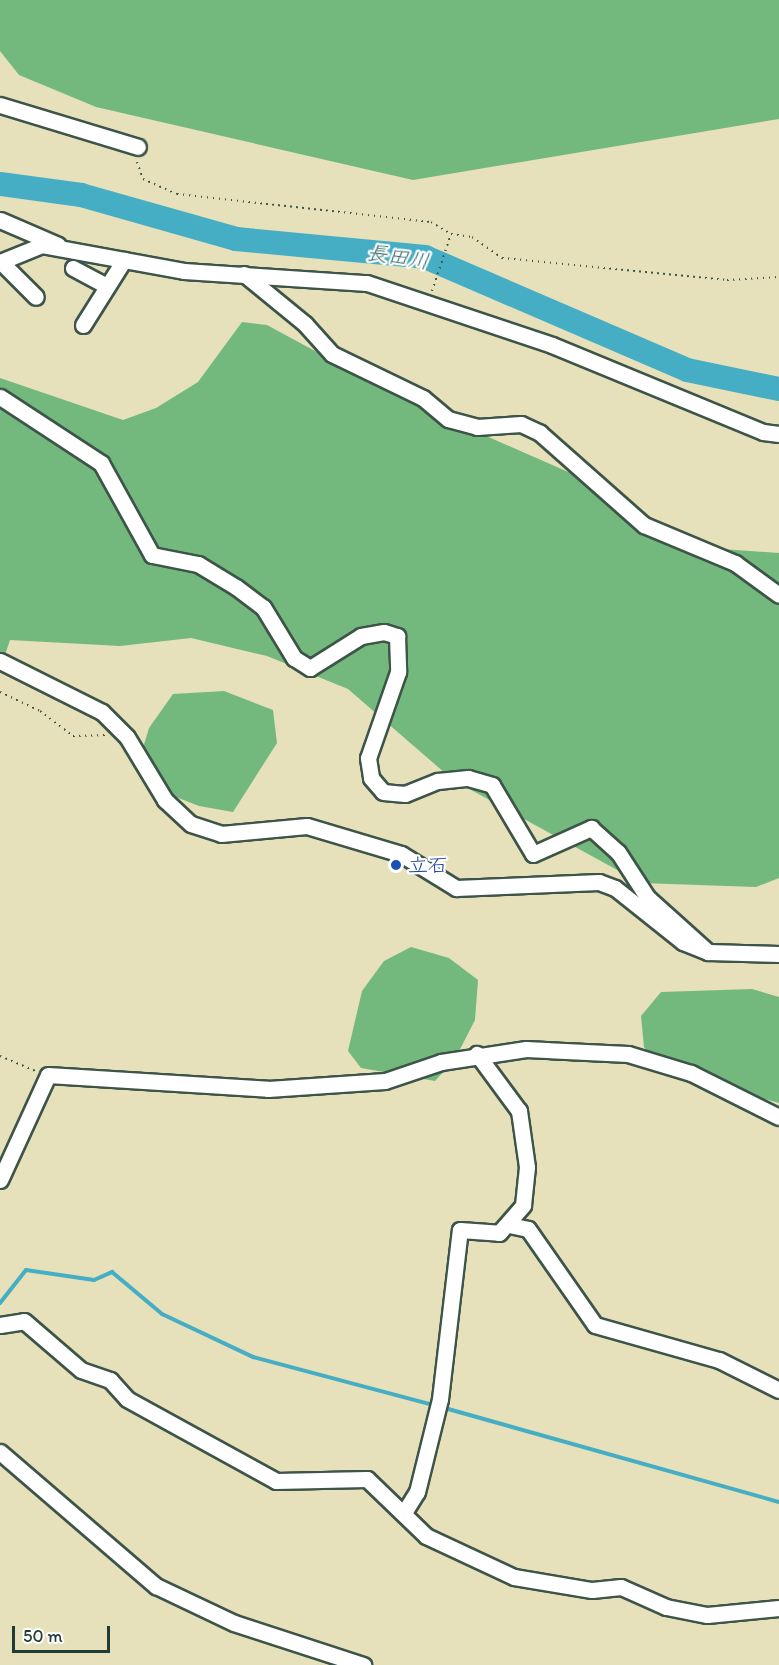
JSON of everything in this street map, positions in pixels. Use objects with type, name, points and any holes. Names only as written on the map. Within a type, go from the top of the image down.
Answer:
[{"type":"street","points":[[0,105],[138,147]]},
{"type":"street","points":[[0,220],[32,229],[66,250]]},
{"type":"street","points":[[36,297],[0,262],[42,245],[124,260],[244,274],[367,283],[413,295],[763,432],[779,434]]},
{"type":"street","points":[[83,325],[124,260]]},
{"type":"street","points":[[73,268],[107,286]]},
{"type":"street","points":[[244,274],[305,324],[332,354],[423,398],[448,419],[477,427],[521,424],[540,433],[644,525],[735,563],[779,595]]},
{"type":"street","points":[[0,397],[100,463],[152,555],[198,564],[236,587],[263,608],[294,658],[310,668],[361,636],[384,632],[397,636],[398,672],[368,758],[371,778],[383,792],[405,794],[438,781],[468,778],[492,785],[533,854],[591,828],[618,852],[647,897],[708,952]]},
{"type":"street","points":[[0,662],[73,693],[118,728],[165,800],[191,824],[221,834],[307,826],[401,854],[456,888],[599,882],[615,888],[683,942],[708,952],[779,954]]},
{"type":"street","points":[[0,1180],[48,1075],[279,1088],[385,1081],[477,1054],[526,1049],[628,1054],[692,1073],[779,1117]]},
{"type":"street","points":[[405,1511],[417,1492],[440,1399],[460,1230],[499,1233],[509,1226],[523,1205],[527,1167],[519,1111],[477,1054]]},
{"type":"street","points":[[509,1226],[528,1229],[595,1325],[719,1360],[779,1390]]},
{"type":"street","points":[[0,1325],[24,1322],[81,1370],[110,1380],[127,1399],[276,1481],[367,1479],[405,1511],[426,1536],[514,1577],[592,1590],[621,1587],[666,1607],[706,1615],[779,1608]]},
{"type":"street","points":[[0,1452],[156,1586],[234,1623],[363,1665]]},
{"type":"path","points":[[138,147],[143,179],[177,194],[431,222],[451,234],[472,237],[502,258],[727,280],[779,277]]},
{"type":"path","points":[[429,300],[451,234]]},
{"type":"path","points":[[0,692],[84,740],[118,728]]},
{"type":"path","points":[[0,1056],[48,1075]]},
{"type":"green space","points":[[0,0],[779,0],[779,119],[413,180],[96,107],[19,75],[0,51]]},
{"type":"green space","points":[[242,322],[267,325],[411,403],[616,493],[694,547],[779,553],[779,878],[756,887],[641,883],[453,780],[348,689],[267,656],[191,638],[120,646],[10,640],[0,670],[0,378],[123,420],[156,408],[198,382]]},
{"type":"green space","points":[[224,691],[273,710],[277,743],[233,812],[199,806],[158,790],[139,761],[149,728],[173,694]]},
{"type":"green space","points":[[411,947],[449,958],[478,980],[475,1020],[455,1059],[435,1081],[361,1068],[348,1051],[362,991],[384,961]]},
{"type":"green space","points":[[752,989],[779,997],[779,1103],[663,1070],[644,1047],[641,1016],[661,992]]},
{"type":"waterway","name":"長田川","points":[[0,184],[81,195],[236,239],[425,257],[687,370],[779,389]]},
{"type":"waterway","points":[[0,1303],[26,1270],[94,1280],[112,1272],[162,1314],[253,1357],[433,1405]]},
{"type":"waterway","points":[[441,1407],[779,1502]]},
{"type":"place","name":"立石","points":[[396,865]]}]
